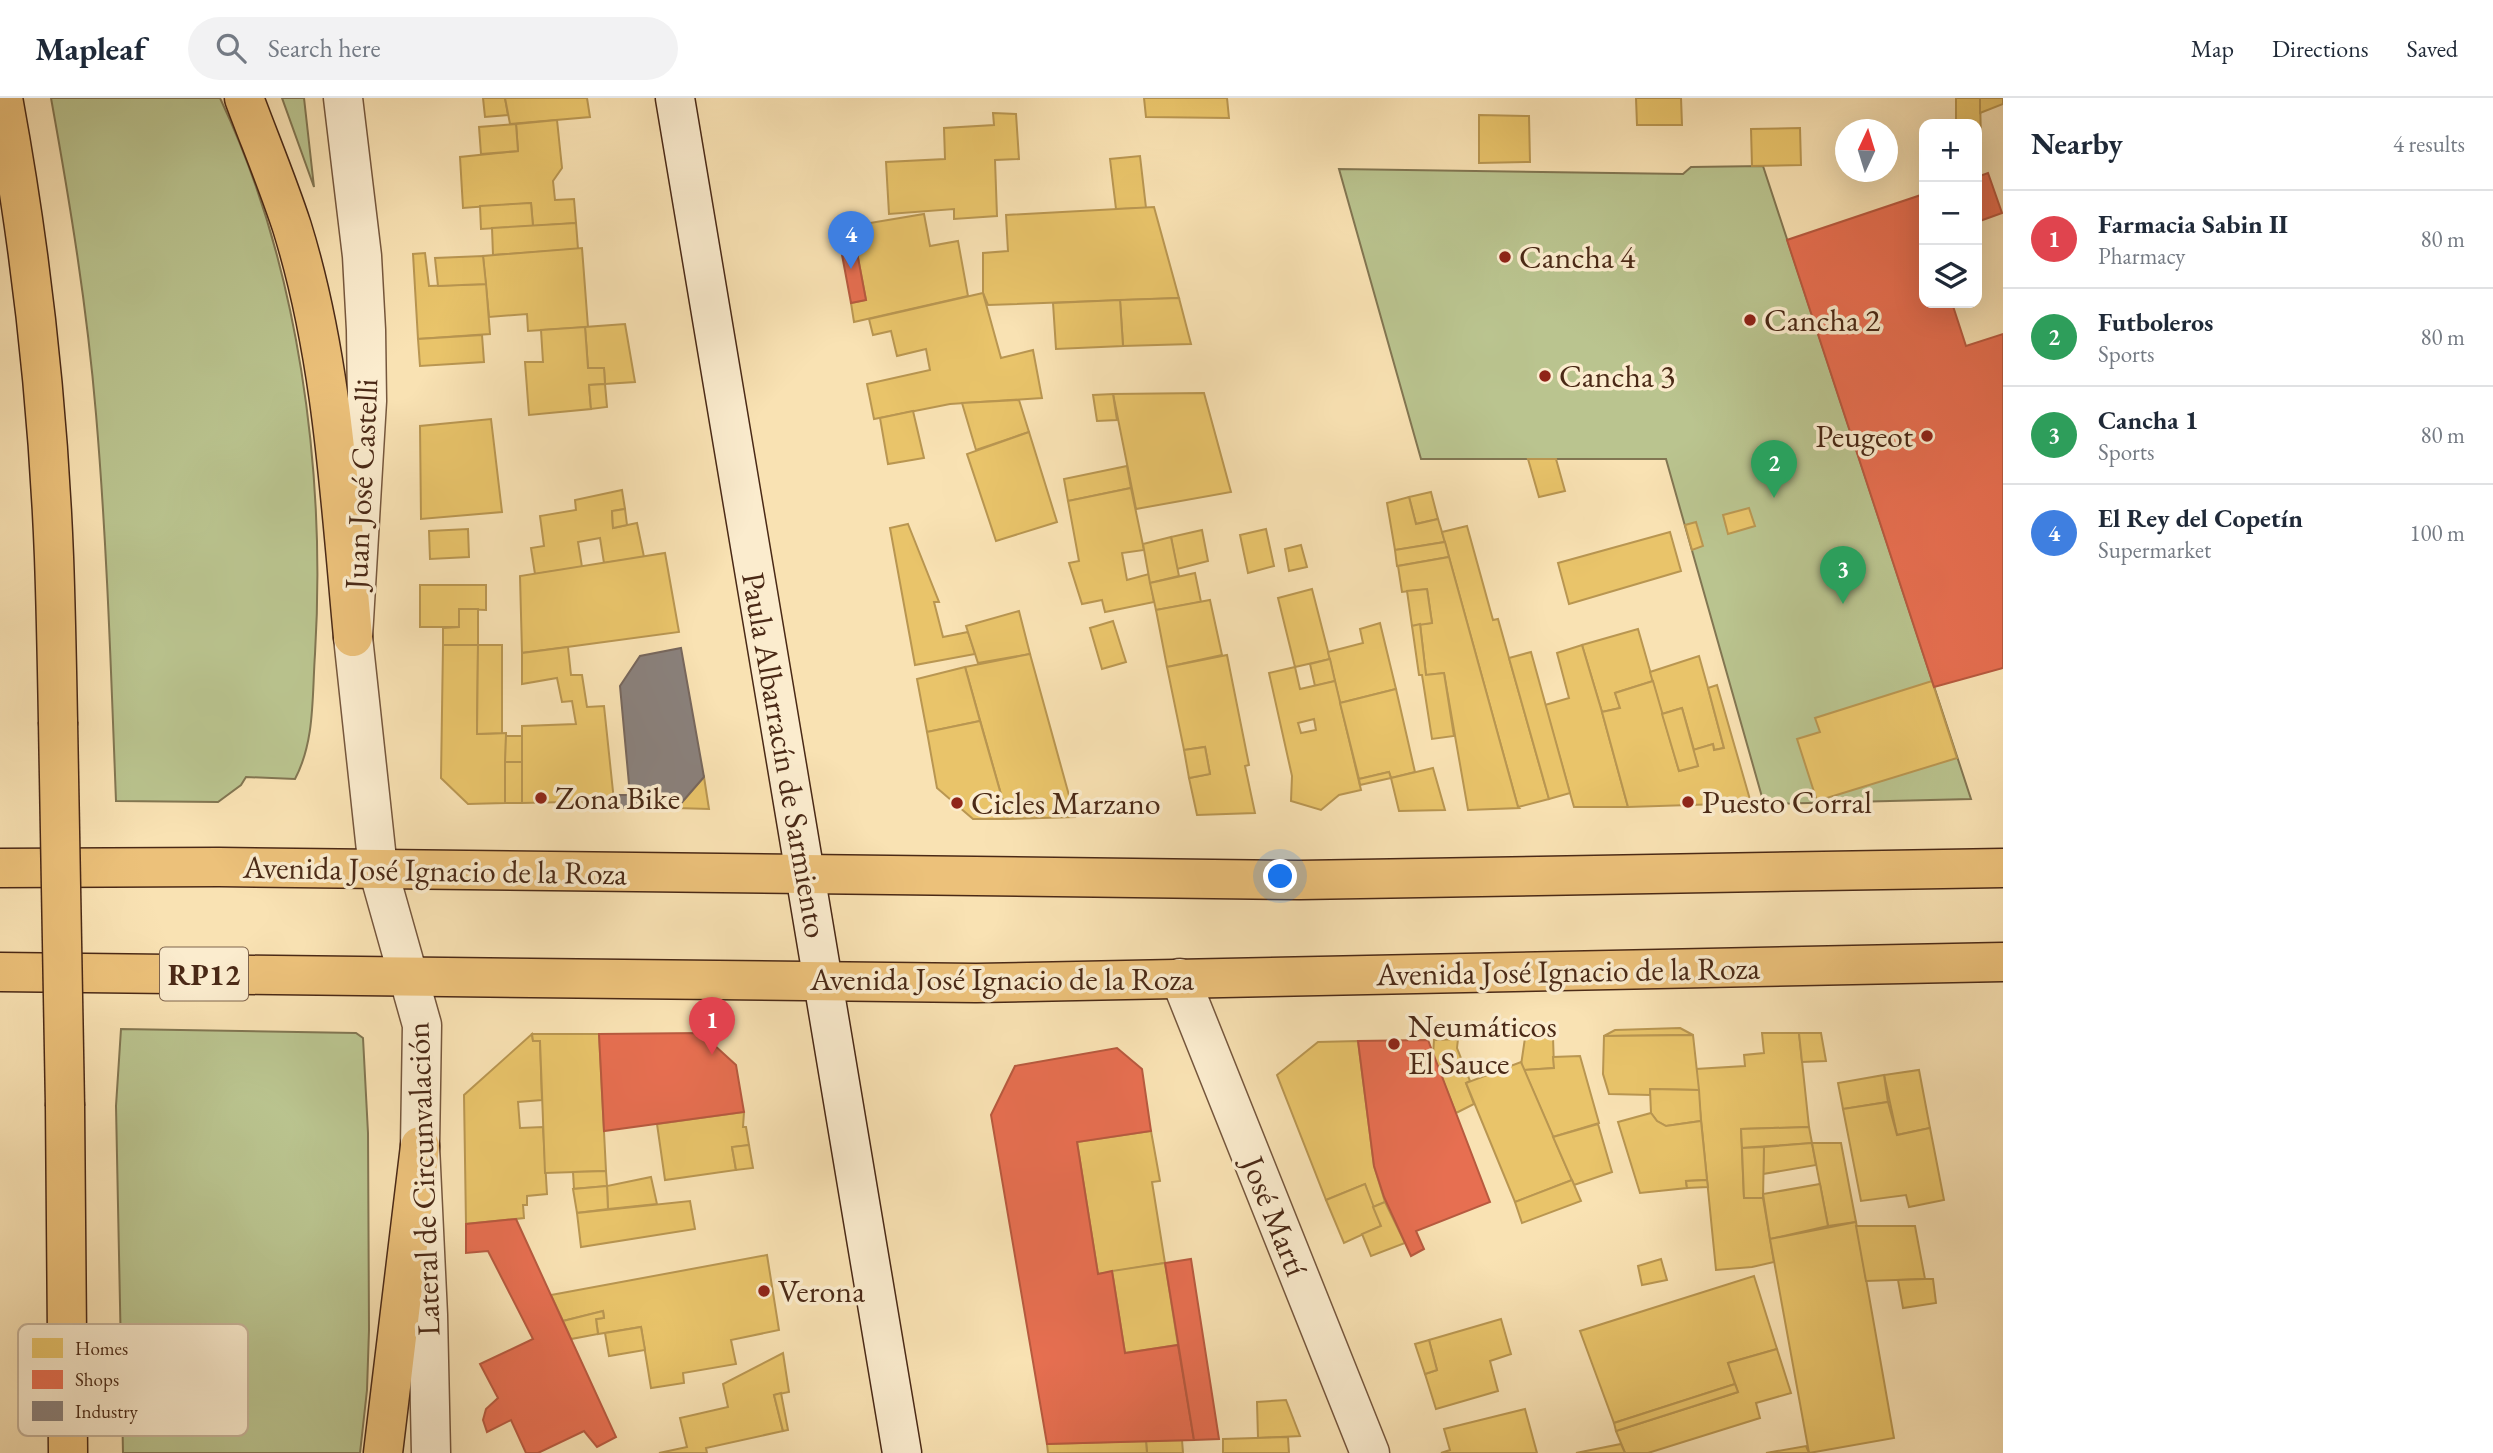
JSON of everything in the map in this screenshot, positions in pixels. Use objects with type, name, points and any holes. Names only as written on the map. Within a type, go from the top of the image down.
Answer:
[{"type":"main road","points":[[3,98],[27,245],[40,369],[54,558],[67,1324]]},
{"type":"main road","points":[[244,98],[292,228],[315,320],[334,449],[353,637]]},
{"type":"main road","name":"Avenida José Ignacio de la Roza","points":[[0,868],[378,869],[1300,880],[2003,867]]},
{"type":"main road","name":"Avenida José Ignacio de la Roza","points":[[0,972],[976,983],[2003,962]]},
{"type":"main road","points":[[383,1453],[420,1146]]},
{"type":"street","name":"Juan José Castelli","points":[[343,98],[362,256],[366,330],[367,401],[353,637],[378,869]]},
{"type":"street","name":"Paula Albarracín de Sarmiento","points":[[675,98],[902,1453]]},
{"type":"street","name":"Lateral de Circunvalación","points":[[378,869],[422,1025],[420,1146],[428,1315],[430,1453]]},
{"type":"street","name":"José Martí","points":[[1180,978],[1370,1453]]},
{"type":"green space","points":[[51,98],[220,98],[247,162],[270,230],[288,299],[311,442],[316,514],[317,585],[313,702],[309,734],[295,779],[246,777],[241,785],[218,802],[116,801],[106,559],[96,414],[77,255]]},
{"type":"green space","points":[[282,98],[304,98],[314,187]]},
{"type":"green space","points":[[1763,166],[1971,799],[1764,804],[1666,459],[1421,459],[1339,169],[1683,174],[1691,167]]},
{"type":"green space","points":[[121,1029],[356,1033],[363,1038],[368,1133],[369,1330],[367,1390],[360,1453],[123,1453],[123,1436],[248,1436],[248,1324],[120,1324],[116,1106]]},
{"type":"building: Homes","points":[[483,98],[505,98],[508,115],[485,117]]},
{"type":"building: Homes","points":[[505,98],[587,98],[590,117],[510,124]]},
{"type":"building: Homes","points":[[1144,98],[1227,98],[1229,118],[1146,117]]},
{"type":"building: Homes","points":[[1636,98],[1681,98],[1682,125],[1637,125]]},
{"type":"building: Homes","points":[[1956,98],[1980,98],[1980,119],[1956,119]]},
{"type":"building: Homes","points":[[1980,98],[2003,98],[2003,104],[1980,113]]},
{"type":"building: Homes","points":[[993,113],[1016,114],[1019,159],[995,160],[997,216],[954,219],[954,209],[889,214],[886,162],[945,159],[944,128],[994,125]]},
{"type":"building: Homes","points":[[1479,115],[1529,116],[1530,162],[1479,163]]},
{"type":"building: Homes","points":[[557,120],[562,168],[553,181],[555,200],[574,199],[576,223],[533,226],[531,203],[463,208],[460,157],[518,151],[516,124]]},
{"type":"building: Homes","points":[[516,124],[518,151],[481,154],[479,127]]},
{"type":"building: Homes","points":[[1800,128],[1801,165],[1752,166],[1751,129]]},
{"type":"building: Homes","points":[[1140,156],[1146,208],[1116,209],[1110,159]]},
{"type":"building: Homes","points":[[531,203],[533,226],[481,229],[480,206]]},
{"type":"building: Homes","points":[[1154,207],[1179,298],[988,305],[983,293],[983,253],[1008,251],[1006,215]]},
{"type":"building: Homes","points":[[924,214],[930,246],[958,241],[968,296],[854,322],[851,303],[866,300],[852,226]]},
{"type":"building: Homes","points":[[576,223],[578,249],[493,255],[492,228]]},
{"type":"building: Homes","points":[[582,248],[588,327],[528,331],[527,314],[489,317],[483,256]]},
{"type":"building: Homes","points":[[425,253],[429,286],[486,284],[490,334],[418,339],[413,254]]},
{"type":"building: Homes","points":[[483,256],[486,284],[438,286],[435,258]]},
{"type":"building: Homes","points":[[983,293],[1001,358],[1033,350],[1042,398],[950,404],[874,419],[867,384],[930,370],[926,349],[897,356],[891,331],[873,335],[869,319]]},
{"type":"building: Homes","points":[[1179,298],[1191,344],[1123,346],[1120,300]]},
{"type":"building: Homes","points":[[1120,300],[1123,346],[1056,349],[1053,303]]},
{"type":"building: Homes","points":[[625,324],[635,382],[605,384],[604,368],[588,368],[585,327]]},
{"type":"building: Homes","points":[[585,327],[588,368],[604,368],[605,384],[589,385],[591,409],[529,415],[525,362],[543,362],[541,330]]},
{"type":"building: Homes","points":[[482,335],[484,362],[420,366],[418,339]]},
{"type":"building: Homes","points":[[605,384],[607,407],[591,409],[589,385]]},
{"type":"building: Homes","points":[[1204,393],[1231,492],[1136,509],[1113,394]]},
{"type":"building: Homes","points":[[1113,394],[1117,420],[1097,421],[1093,395]]},
{"type":"building: Homes","points":[[1019,400],[1029,432],[976,450],[962,403]]},
{"type":"building: Homes","points":[[913,411],[924,458],[888,464],[880,418]]},
{"type":"building: Homes","points":[[491,419],[502,512],[421,519],[420,426]]},
{"type":"building: Homes","points":[[1029,432],[1057,522],[996,541],[967,454]]},
{"type":"building: Homes","points":[[1528,459],[1556,459],[1565,491],[1539,497]]},
{"type":"building: Homes","points":[[1127,466],[1131,488],[1068,501],[1064,479]]},
{"type":"building: Homes","points":[[1131,488],[1144,550],[1122,553],[1127,580],[1149,574],[1154,602],[1105,612],[1102,600],[1082,604],[1069,563],[1079,561],[1068,501]]},
{"type":"building: Homes","points":[[622,490],[625,509],[612,511],[613,528],[637,523],[644,557],[604,563],[600,538],[578,542],[582,567],[535,574],[531,548],[544,546],[540,516],[576,510],[575,500]]},
{"type":"building: Homes","points":[[1431,492],[1438,519],[1416,524],[1409,497]]},
{"type":"building: Homes","points":[[1409,497],[1416,524],[1438,519],[1445,542],[1395,550],[1387,503]]},
{"type":"building: Homes","points":[[1749,508],[1755,526],[1728,534],[1723,515]]},
{"type":"building: Homes","points":[[625,509],[627,525],[613,528],[612,511]]},
{"type":"building: Homes","points":[[1696,522],[1703,546],[1692,550],[1685,525]]},
{"type":"building: Homes","points":[[908,524],[939,602],[934,602],[943,637],[968,632],[975,654],[915,665],[890,528]]},
{"type":"building: Homes","points":[[1467,526],[1493,620],[1498,619],[1549,799],[1518,807],[1442,532]]},
{"type":"building: Homes","points":[[468,529],[469,557],[430,559],[429,531]]},
{"type":"building: Homes","points":[[1266,529],[1274,566],[1248,573],[1240,535]]},
{"type":"building: Homes","points":[[1202,530],[1208,561],[1177,569],[1171,537]]},
{"type":"building: Homes","points":[[1670,532],[1681,571],[1569,604],[1558,563]]},
{"type":"building: Homes","points":[[1171,537],[1179,576],[1150,583],[1143,544]]},
{"type":"building: Homes","points":[[1445,542],[1449,557],[1397,566],[1395,550]]},
{"type":"building: Homes","points":[[1301,545],[1307,567],[1289,571],[1285,549]]},
{"type":"building: Homes","points":[[665,553],[679,632],[522,653],[520,576]]},
{"type":"building: Homes","points":[[1449,557],[1519,808],[1468,810],[1444,673],[1426,675],[1420,624],[1432,623],[1427,589],[1402,592],[1398,566]]},
{"type":"building: Homes","points":[[1195,573],[1201,602],[1156,610],[1150,583]]},
{"type":"building: Homes","points":[[420,585],[486,585],[486,610],[459,609],[459,627],[420,627]]},
{"type":"building: Homes","points":[[1312,589],[1330,659],[1295,667],[1278,598]]},
{"type":"building: Homes","points":[[1427,589],[1432,623],[1412,626],[1407,591]]},
{"type":"building: Homes","points":[[1210,600],[1222,655],[1167,667],[1156,610]]},
{"type":"building: Homes","points":[[459,609],[478,609],[478,645],[443,645],[443,628],[459,627]]},
{"type":"building: Homes","points":[[1019,611],[1030,654],[978,663],[966,626]]},
{"type":"building: Homes","points":[[1113,621],[1126,662],[1102,669],[1090,628]]},
{"type":"building: Homes","points":[[1380,623],[1396,689],[1340,703],[1328,652],[1363,643],[1360,629]]},
{"type":"building: Homes","points":[[1420,624],[1426,675],[1444,673],[1454,736],[1432,739],[1412,626]]},
{"type":"building: Homes","points":[[1638,629],[1653,681],[1615,693],[1620,708],[1602,712],[1582,645]]},
{"type":"building: Homes","points":[[443,645],[478,645],[477,734],[506,733],[505,803],[468,804],[441,778]]},
{"type":"building: Homes","points":[[478,645],[502,645],[502,733],[477,734]]},
{"type":"building: Homes","points":[[1582,645],[1628,807],[1574,807],[1545,705],[1569,698],[1557,653]]},
{"type":"building: Homes","points":[[568,647],[571,675],[582,675],[587,707],[604,706],[614,801],[522,803],[522,726],[576,724],[572,701],[562,702],[557,678],[522,684],[522,653]]},
{"type":"building: Homes","points":[[1531,652],[1570,793],[1549,799],[1509,658]]},
{"type":"building: Homes","points":[[1030,654],[1075,817],[1008,819],[965,667]]},
{"type":"building: Homes","points":[[1227,655],[1249,765],[1245,766],[1255,813],[1197,815],[1189,778],[1210,774],[1205,747],[1184,750],[1167,667]]},
{"type":"building: Homes","points":[[1699,656],[1724,748],[1714,750],[1713,744],[1694,750],[1682,708],[1662,714],[1650,672]]},
{"type":"building: Homes","points":[[1330,659],[1335,681],[1315,686],[1310,664]]},
{"type":"building: Homes","points":[[965,667],[980,721],[927,732],[917,679]]},
{"type":"building: Homes","points":[[1295,667],[1300,689],[1335,681],[1361,790],[1339,795],[1321,810],[1291,801],[1292,776],[1269,673]],"holes":[[[1314,719],[1316,730],[1301,733],[1298,723]]]},
{"type":"building: Homes","points":[[1653,681],[1679,771],[1698,766],[1693,750],[1713,744],[1714,750],[1724,748],[1708,688],[1717,685],[1751,803],[1628,807],[1602,712],[1620,708],[1615,693]]},
{"type":"building: Homes","points":[[1932,681],[1957,758],[1817,801],[1797,739],[1820,732],[1815,718]]},
{"type":"building: Homes","points":[[1396,689],[1415,772],[1391,778],[1389,772],[1359,779],[1340,703]]},
{"type":"building: Homes","points":[[1682,708],[1698,766],[1679,771],[1662,714]]},
{"type":"building: Homes","points":[[980,721],[1008,819],[973,819],[937,788],[927,732]]},
{"type":"building: Homes","points":[[506,736],[522,736],[522,762],[505,762]]},
{"type":"building: Homes","points":[[1205,747],[1210,774],[1189,778],[1184,750]]},
{"type":"building: Homes","points":[[505,762],[522,762],[522,803],[505,803]]},
{"type":"building: Homes","points":[[1433,768],[1445,810],[1399,811],[1391,778]]},
{"type":"building: Homes","points":[[1389,772],[1391,778],[1360,785],[1359,779]]},
{"type":"building: Homes","points":[[704,777],[709,809],[677,808]]},
{"type":"building: Homes","points":[[1680,1028],[1693,1035],[1604,1036],[1615,1030]]},
{"type":"building: Homes","points":[[1762,1033],[1799,1033],[1809,1127],[1741,1129],[1744,1198],[1763,1198],[1774,1262],[1716,1270],[1696,1069],[1745,1066],[1744,1055],[1764,1053]]},
{"type":"building: Homes","points":[[1799,1033],[1821,1033],[1826,1061],[1802,1062]]},
{"type":"building: Homes","points":[[532,1034],[533,1041],[540,1041],[542,1100],[518,1102],[520,1128],[543,1127],[547,1194],[527,1196],[527,1205],[523,1205],[524,1218],[466,1224],[464,1095]]},
{"type":"building: Homes","points":[[532,1034],[599,1034],[606,1171],[545,1173],[540,1041],[533,1041]]},
{"type":"building: Homes","points":[[1693,1035],[1699,1090],[1650,1089],[1650,1095],[1609,1094],[1603,1074],[1604,1036]]},
{"type":"building: Homes","points":[[1553,1037],[1554,1068],[1524,1070],[1521,1065],[1525,1038]]},
{"type":"building: Homes","points":[[1458,1039],[1457,1048],[1470,1081],[1466,1083],[1474,1104],[1456,1113],[1433,1055],[1434,1040]]},
{"type":"building: Homes","points":[[1358,1041],[1374,1166],[1385,1202],[1373,1207],[1365,1184],[1326,1200],[1277,1075],[1318,1042]]},
{"type":"building: Homes","points":[[1580,1056],[1599,1123],[1553,1137],[1524,1070],[1554,1068],[1553,1057]]},
{"type":"building: Homes","points":[[1521,1062],[1572,1180],[1515,1202],[1466,1083]]},
{"type":"building: Homes","points":[[1919,1070],[1930,1128],[1897,1135],[1884,1075]]},
{"type":"building: Homes","points":[[1884,1075],[1888,1102],[1843,1109],[1838,1083]]},
{"type":"building: Homes","points":[[1650,1089],[1699,1090],[1701,1121],[1666,1126],[1657,1121],[1651,1113]]},
{"type":"building: Homes","points":[[1888,1102],[1897,1135],[1930,1128],[1944,1200],[1909,1207],[1906,1195],[1861,1201],[1843,1109]]},
{"type":"building: Homes","points":[[744,1112],[743,1127],[746,1127],[749,1145],[732,1147],[736,1170],[665,1180],[657,1124]]},
{"type":"building: Homes","points":[[1651,1113],[1657,1121],[1666,1126],[1701,1121],[1707,1180],[1686,1181],[1687,1188],[1640,1193],[1618,1122]]},
{"type":"building: Homes","points":[[1598,1124],[1612,1172],[1574,1185],[1553,1137]]},
{"type":"building: Homes","points":[[1809,1127],[1812,1143],[1742,1148],[1741,1129]]},
{"type":"building: Homes","points":[[1151,1131],[1160,1181],[1152,1182],[1165,1263],[1098,1274],[1077,1142]]},
{"type":"building: Homes","points":[[1812,1143],[1816,1165],[1763,1174],[1764,1147]]},
{"type":"building: Homes","points":[[1812,1143],[1841,1143],[1856,1222],[1828,1226]]},
{"type":"building: Homes","points":[[749,1145],[753,1168],[736,1170],[732,1147]]},
{"type":"building: Homes","points":[[1764,1147],[1763,1198],[1744,1198],[1742,1148]]},
{"type":"building: Homes","points":[[606,1171],[607,1186],[574,1189],[573,1172]]},
{"type":"building: Homes","points":[[651,1177],[657,1204],[608,1209],[607,1186]]},
{"type":"building: Homes","points":[[1572,1180],[1581,1201],[1522,1223],[1515,1202]]},
{"type":"building: Homes","points":[[1707,1180],[1708,1187],[1687,1188],[1686,1181]]},
{"type":"building: Homes","points":[[1365,1184],[1381,1226],[1344,1243],[1326,1200]]},
{"type":"building: Homes","points":[[1820,1184],[1828,1226],[1770,1239],[1763,1194]]},
{"type":"building: Homes","points":[[607,1186],[608,1209],[577,1213],[573,1189]]},
{"type":"building: Homes","points":[[690,1201],[695,1229],[581,1247],[577,1213]]},
{"type":"building: Homes","points":[[1385,1202],[1405,1243],[1371,1256],[1362,1234],[1381,1226],[1373,1207]]},
{"type":"building: Homes","points":[[1856,1222],[1894,1438],[1809,1453],[1770,1239]]},
{"type":"building: Homes","points":[[1856,1226],[1915,1226],[1925,1279],[1866,1281]]},
{"type":"building: Homes","points":[[767,1255],[779,1330],[731,1340],[736,1364],[683,1373],[684,1383],[651,1388],[641,1327],[598,1334],[596,1319],[604,1318],[603,1311],[563,1321],[551,1295]]},
{"type":"building: Homes","points":[[1661,1259],[1667,1280],[1642,1285],[1638,1266]]},
{"type":"building: Homes","points":[[1165,1263],[1178,1345],[1125,1353],[1112,1271]]},
{"type":"building: Homes","points":[[1754,1276],[1777,1349],[1728,1363],[1735,1384],[1614,1423],[1580,1331]]},
{"type":"building: Homes","points":[[1933,1279],[1936,1303],[1903,1308],[1898,1280]]},
{"type":"building: Homes","points":[[603,1311],[604,1318],[596,1319],[598,1334],[571,1339],[563,1321]]},
{"type":"building: Homes","points":[[1501,1319],[1511,1354],[1490,1361],[1498,1391],[1436,1409],[1425,1374],[1437,1370],[1429,1340]]},
{"type":"building: Homes","points":[[641,1327],[645,1350],[609,1356],[605,1333]]},
{"type":"building: Homes","points":[[1429,1340],[1437,1370],[1425,1374],[1415,1344]]},
{"type":"building: Homes","points":[[1777,1349],[1791,1393],[1756,1403],[1760,1418],[1648,1453],[1625,1453],[1616,1431],[1738,1392],[1728,1363]]},
{"type":"building: Homes","points":[[783,1353],[789,1392],[774,1395],[783,1431],[706,1448],[707,1453],[659,1453],[687,1447],[680,1418],[728,1407],[723,1384]]},
{"type":"building: Homes","points":[[1735,1384],[1738,1392],[1616,1431],[1614,1423]]},
{"type":"building: Homes","points":[[781,1393],[788,1430],[783,1431],[774,1395]]},
{"type":"building: Homes","points":[[1286,1400],[1300,1436],[1258,1438],[1257,1402]]},
{"type":"building: Homes","points":[[1525,1409],[1537,1453],[1441,1453],[1450,1450],[1444,1429]]},
{"type":"building: Homes","points":[[1288,1437],[1289,1453],[1223,1453],[1223,1439]]},
{"type":"building: Homes","points":[[1182,1440],[1183,1453],[1147,1453],[1146,1441]]},
{"type":"building: Homes","points":[[1146,1441],[1147,1453],[1048,1453],[1047,1444]]},
{"type":"building: Homes","points":[[1621,1444],[1625,1453],[1576,1453]]},
{"type":"building: Homes","points":[[1806,1446],[1809,1453],[1766,1453]]},
{"type":"building: Shops","points":[[1988,173],[2002,213],[1982,220],[1982,182],[1982,175]]},
{"type":"building: Shops","name":"Peugeot","points":[[1919,196],[1919,308],[1954,308],[1966,346],[2003,334],[2003,668],[1934,687],[1787,240]]},
{"type":"building: Shops","points":[[852,226],[866,300],[851,303],[837,228]]},
{"type":"building: Shops","points":[[701,1033],[736,1065],[744,1112],[604,1131],[599,1034]]},
{"type":"building: Shops","points":[[1428,1040],[1490,1202],[1416,1231],[1424,1249],[1411,1256],[1384,1197],[1374,1166],[1358,1041]]},
{"type":"building: Shops","points":[[1117,1048],[1142,1069],[1151,1131],[1077,1142],[1098,1274],[1112,1271],[1125,1353],[1178,1345],[1194,1440],[1047,1444],[991,1115],[1015,1066]]},
{"type":"building: Shops","points":[[516,1219],[616,1437],[597,1447],[584,1431],[538,1453],[526,1453],[511,1420],[487,1432],[483,1420],[486,1409],[498,1398],[480,1364],[533,1339],[488,1251],[466,1253],[466,1224]]},
{"type":"building: Shops","points":[[1191,1259],[1219,1439],[1194,1440],[1165,1263]]},
{"type":"building: Industry","points":[[681,648],[704,777],[677,808],[615,808],[613,795],[630,795],[620,686],[640,656]]},
{"type":"place","name":"Cancha 4","points":[[1505,257]]},
{"type":"place","name":"El Rey del Copetín","points":[[851,269]]},
{"type":"place","name":"Cancha 2","points":[[1750,320]]},
{"type":"place","name":"Cancha 3","points":[[1545,376]]},
{"type":"place","name":"Peugeot","points":[[1927,436]]},
{"type":"place","name":"Futboleros","points":[[1774,498]]},
{"type":"place","name":"Cancha 1","points":[[1843,604]]},
{"type":"place","name":"Zona Bike","points":[[541,798]]},
{"type":"place","name":"Puesto Corral","points":[[1688,802]]},
{"type":"place","name":"Cicles Marzano","points":[[957,803]]},
{"type":"place","name":"Neumáticos El Sauce","points":[[1394,1044]]},
{"type":"place","name":"Farmacia Sabin II","points":[[712,1055]]},
{"type":"place","name":"Verona","points":[[764,1291]]}]
